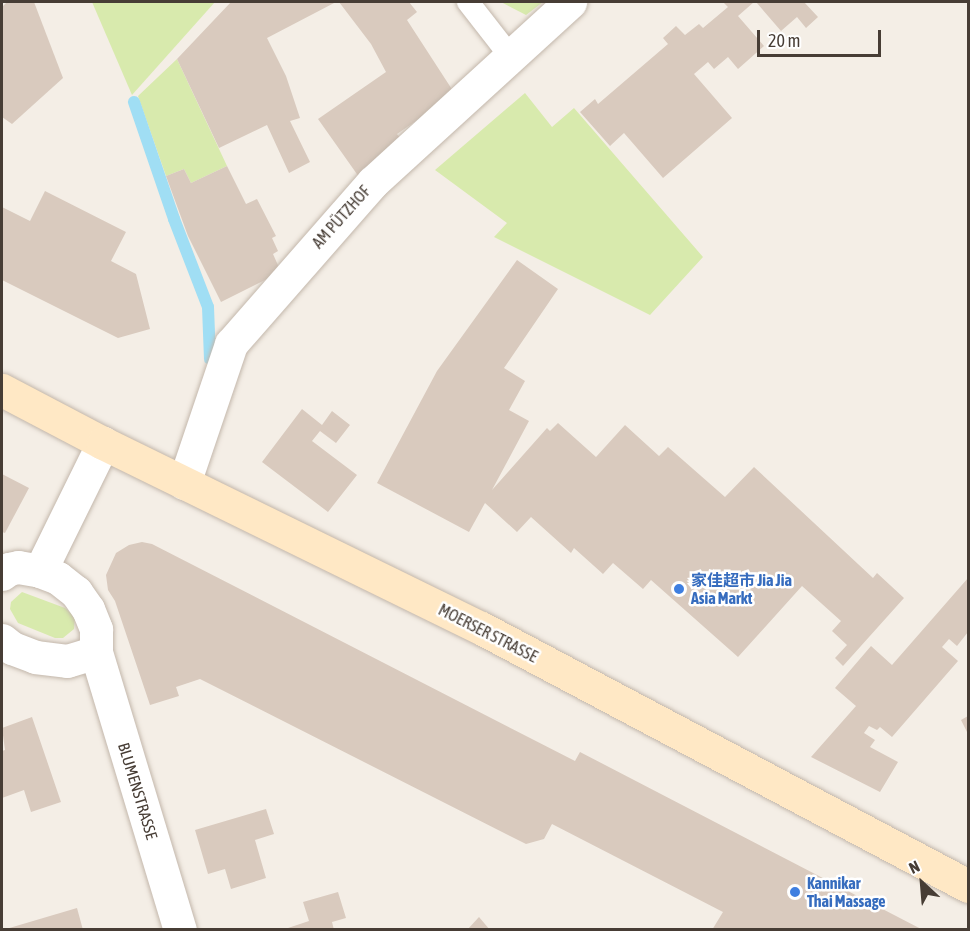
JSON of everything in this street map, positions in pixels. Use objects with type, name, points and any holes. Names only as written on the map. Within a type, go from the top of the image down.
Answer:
[{"type":"main road","name":"MOERSER STRASSE","points":[[2,390],[103,443],[481,628],[969,886]]},
{"type":"street","name":"AM PÜTZHOF","points":[[184,483],[231,344],[327,225],[570,2]]},
{"type":"street","points":[[40,571],[103,443]]},
{"type":"street","name":"BLUMENSTRASSE","points":[[2,574],[18,567],[40,571],[57,578],[76,592],[88,609],[96,629],[96,652],[180,930]]},
{"type":"street","points":[[2,640],[12,648],[35,657],[67,661],[96,652]]},
{"type":"lane","points":[[468,2],[510,56]]},
{"type":"green space","points":[[92,2],[215,2],[132,95]]},
{"type":"green space","points":[[501,2],[543,2],[526,15]]},
{"type":"green space","points":[[177,59],[227,166],[191,183],[184,169],[166,176],[138,96]]},
{"type":"green space","points":[[525,93],[552,127],[574,108],[703,257],[650,315],[494,237],[507,223],[435,170]]},
{"type":"green space","points":[[22,592],[65,608],[75,617],[74,629],[63,638],[55,638],[18,623],[10,609],[11,602]]},
{"type":"building","points":[[7,2],[34,2],[63,78],[12,124],[2,117],[2,7]]},
{"type":"building","points":[[231,2],[336,2],[267,38],[286,76],[300,118],[290,121],[310,162],[289,173],[267,125],[219,148],[177,59]]},
{"type":"building","points":[[339,2],[409,2],[417,12],[407,20],[455,94],[397,134],[401,139],[359,177],[318,119],[386,72],[371,44]]},
{"type":"building","points":[[723,2],[754,2],[738,16],[764,46],[738,69],[728,57],[714,69],[708,62],[694,74],[732,118],[663,178],[624,133],[610,146],[580,112],[595,99],[598,104],[668,44],[663,38],[676,26],[685,35],[699,24],[703,28],[728,7]]},
{"type":"building","points":[[756,2],[804,2],[818,17],[806,28],[797,17],[781,31]]},
{"type":"building","points":[[227,166],[246,204],[257,199],[276,236],[272,238],[278,251],[273,254],[281,272],[221,302],[188,236],[166,176],[184,169],[191,183]]},
{"type":"building","points":[[45,191],[126,232],[111,261],[136,274],[150,329],[118,338],[2,280],[2,207],[30,221]]},
{"type":"building","points":[[517,260],[558,289],[504,368],[525,381],[509,410],[529,421],[492,490],[547,428],[550,431],[558,423],[596,457],[625,425],[659,456],[668,447],[725,497],[754,467],[873,578],[877,573],[904,598],[843,666],[835,658],[847,645],[832,631],[841,621],[802,586],[738,657],[651,580],[643,589],[613,563],[603,574],[574,548],[571,553],[531,517],[517,532],[485,503],[469,532],[377,483],[437,371]]},
{"type":"building","points":[[302,409],[322,425],[332,411],[350,425],[336,443],[320,431],[312,441],[357,475],[328,512],[262,462]]},
{"type":"building","points":[[2,474],[29,488],[5,533],[2,532]]},
{"type":"building","points":[[142,542],[152,544],[575,761],[580,752],[923,930],[712,930],[723,912],[552,824],[544,839],[526,844],[200,679],[176,687],[179,696],[150,705],[115,601],[108,590],[106,575],[116,553],[129,545]]},
{"type":"building","points":[[968,578],[968,632],[957,646],[949,639],[942,647],[958,661],[892,737],[880,727],[877,730],[869,726],[864,733],[875,740],[870,747],[898,762],[880,792],[811,757],[856,706],[835,688],[871,646],[892,665]]},
{"type":"building","points":[[968,716],[968,734],[961,720]]},
{"type":"building","points":[[32,717],[61,802],[31,812],[24,790],[2,798],[2,751],[5,750],[2,728]]},
{"type":"building","points":[[266,809],[274,834],[255,840],[266,878],[231,889],[225,869],[208,874],[195,830]]},
{"type":"building","points":[[338,892],[346,918],[332,922],[334,930],[282,930],[309,921],[303,902]]},
{"type":"building","points":[[77,908],[83,930],[6,929]]},
{"type":"building","points":[[479,917],[490,930],[467,930]]},
{"type":"waterway","points":[[134,102],[174,219],[208,307],[210,359]]},
{"type":"place","name":"家佳超市 Jia Jia Asia Markt","points":[[679,589]]},
{"type":"place","name":"Kannikar Thai Massage","points":[[795,892]]}]
